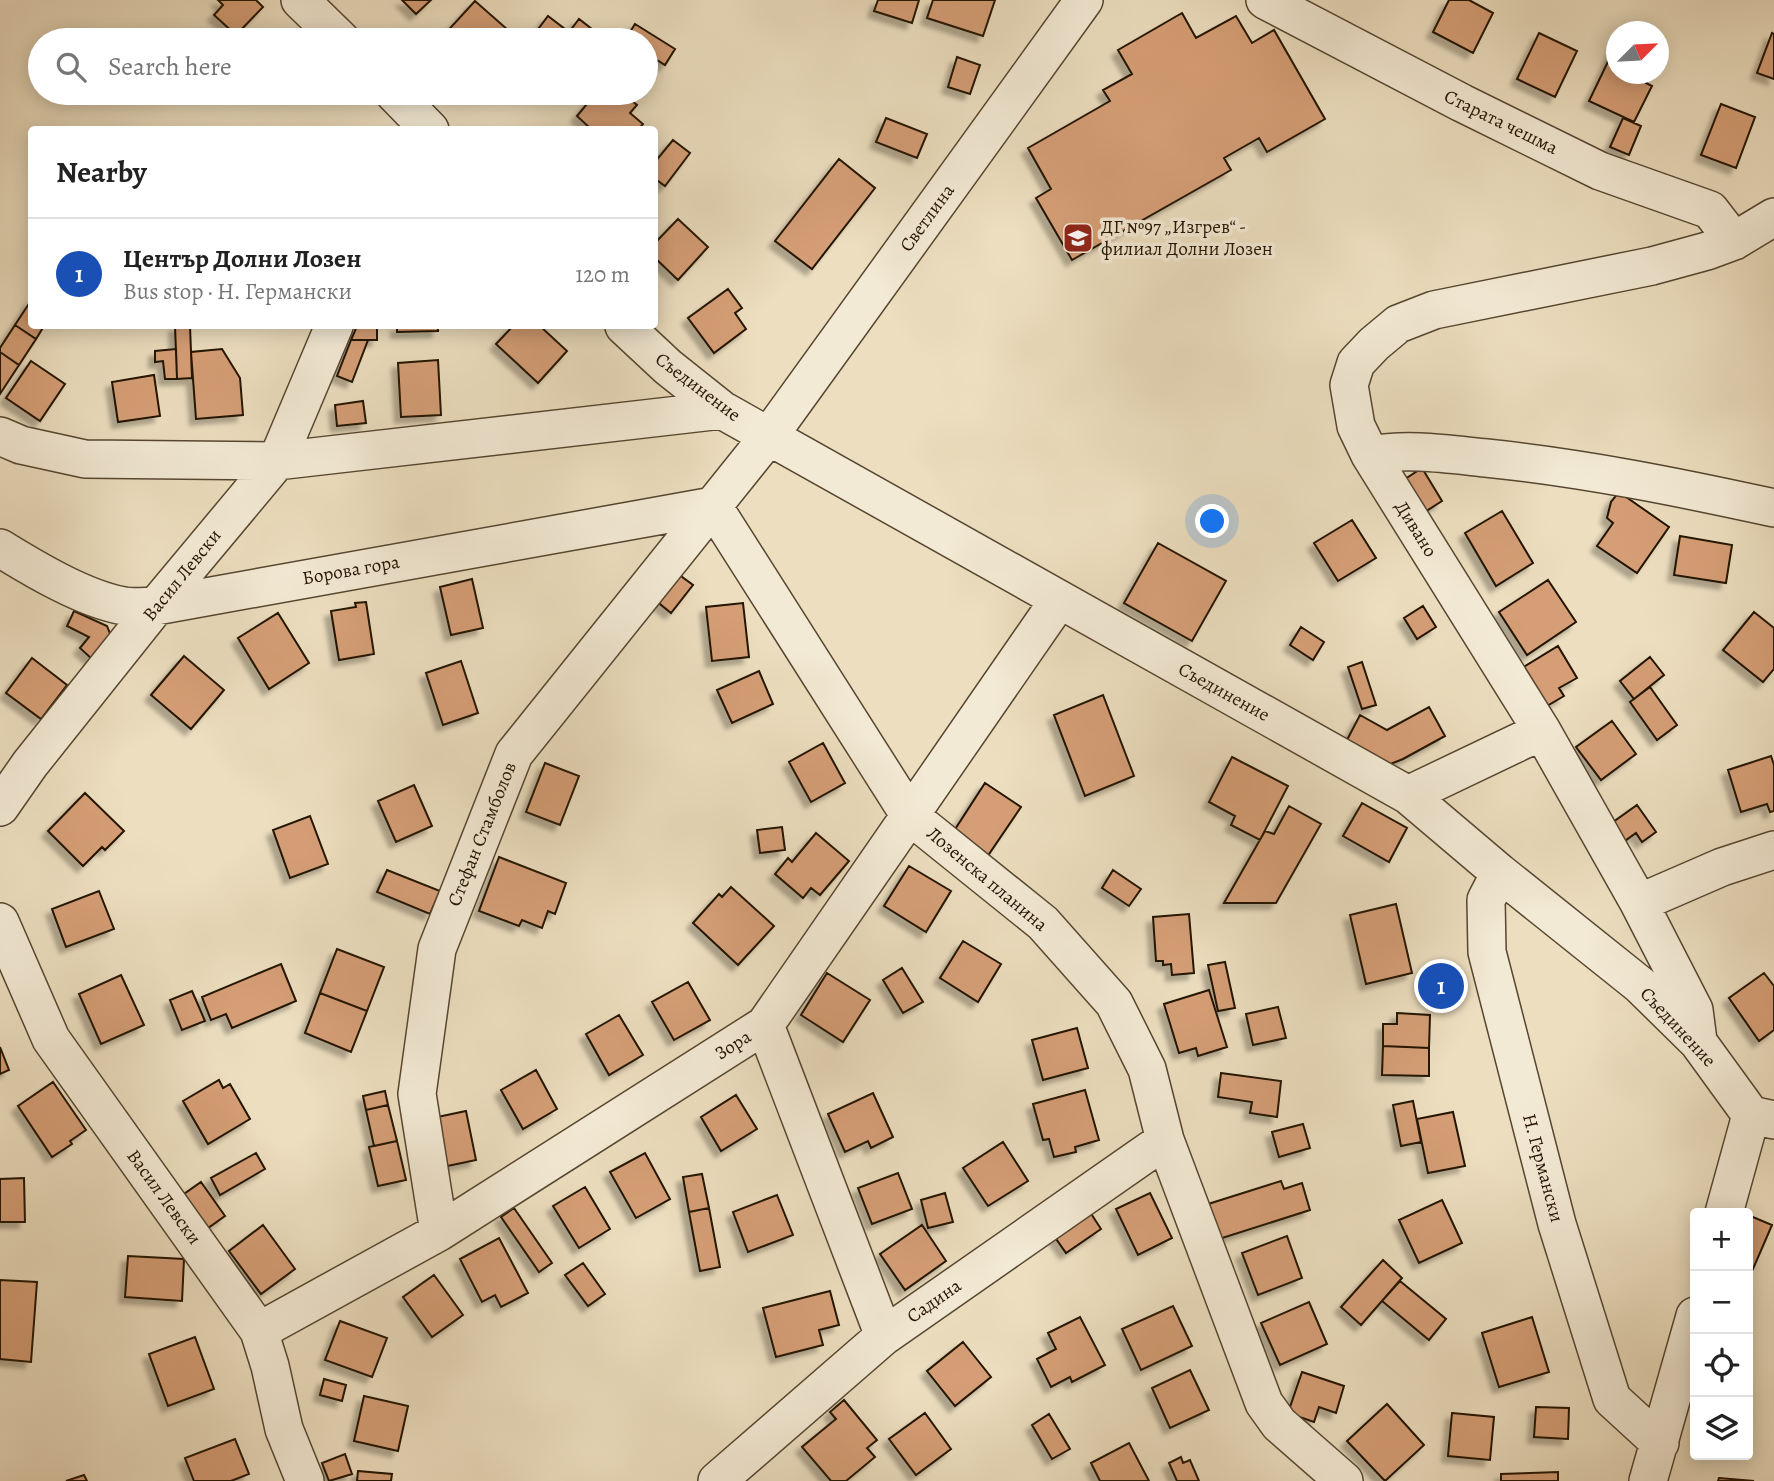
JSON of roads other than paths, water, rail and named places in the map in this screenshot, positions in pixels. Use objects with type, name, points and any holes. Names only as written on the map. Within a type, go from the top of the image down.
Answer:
[{"type":"street","points":[[300,0],[329,28]]},
{"type":"street","name":"Светлина","points":[[769,436],[1084,0]]},
{"type":"street","name":"Старата чешма","points":[[1265,0],[1462,103],[1600,171],[1710,210],[1734,241]]},
{"type":"street","points":[[405,105],[423,126]]},
{"type":"street","name":"Дивано","points":[[1698,1042],[1694,1010],[1639,904],[1542,731],[1370,455],[1356,426],[1349,385],[1356,363],[1398,324],[1434,310],[1652,266],[1707,251],[1734,241],[1774,218]]},
{"type":"street","name":"Васил Левски","points":[[0,807],[30,764],[156,606],[277,460],[333,329]]},
{"type":"street","name":"Съединение","points":[[627,329],[668,367],[722,410],[1408,794],[1500,873],[1640,985],[1698,1042],[1763,1118]]},
{"type":"street","points":[[0,436],[21,445],[85,459],[277,460],[722,410]]},
{"type":"street","name":"Стефан Стамболов","points":[[439,1232],[417,1094],[437,949],[514,754],[769,436]]},
{"type":"street","points":[[1370,455],[1393,451],[1505,460],[1631,477],[1774,508]]},
{"type":"street","name":"Борова гора","points":[[0,548],[36,570],[94,597],[125,607],[156,606],[713,506]]},
{"type":"street","name":"Лозенска планина","points":[[713,506],[910,816],[1043,923],[1114,1003],[1147,1069],[1166,1140],[1264,1403],[1279,1424],[1342,1481]]},
{"type":"street","name":"Зора","points":[[259,1331],[439,1232],[765,1025],[1059,600]]},
{"type":"street","points":[[1408,794],[1542,731]]},
{"type":"street","points":[[1639,904],[1722,867],[1774,850]]},
{"type":"street","name":"Н. Германски","points":[[1500,873],[1486,900],[1487,952],[1557,1224],[1612,1399],[1660,1443]]},
{"type":"street","name":"Васил Левски","points":[[0,922],[51,1039],[259,1331],[270,1366],[294,1478]]},
{"type":"street","points":[[765,1025],[884,1336]]},
{"type":"street","points":[[1726,1208],[1763,1118]]},
{"type":"street","name":"Садина","points":[[718,1481],[884,1336],[1166,1140]]},
{"type":"street","points":[[1648,1481],[1690,1334]]},
{"type":"place","name":"ДГ №97 „Изгрев“ - филиал Долни Лозен","points":[[1078,238]]},
{"type":"place","name":"Център Долни Лозен","points":[[1441,986]]}]
